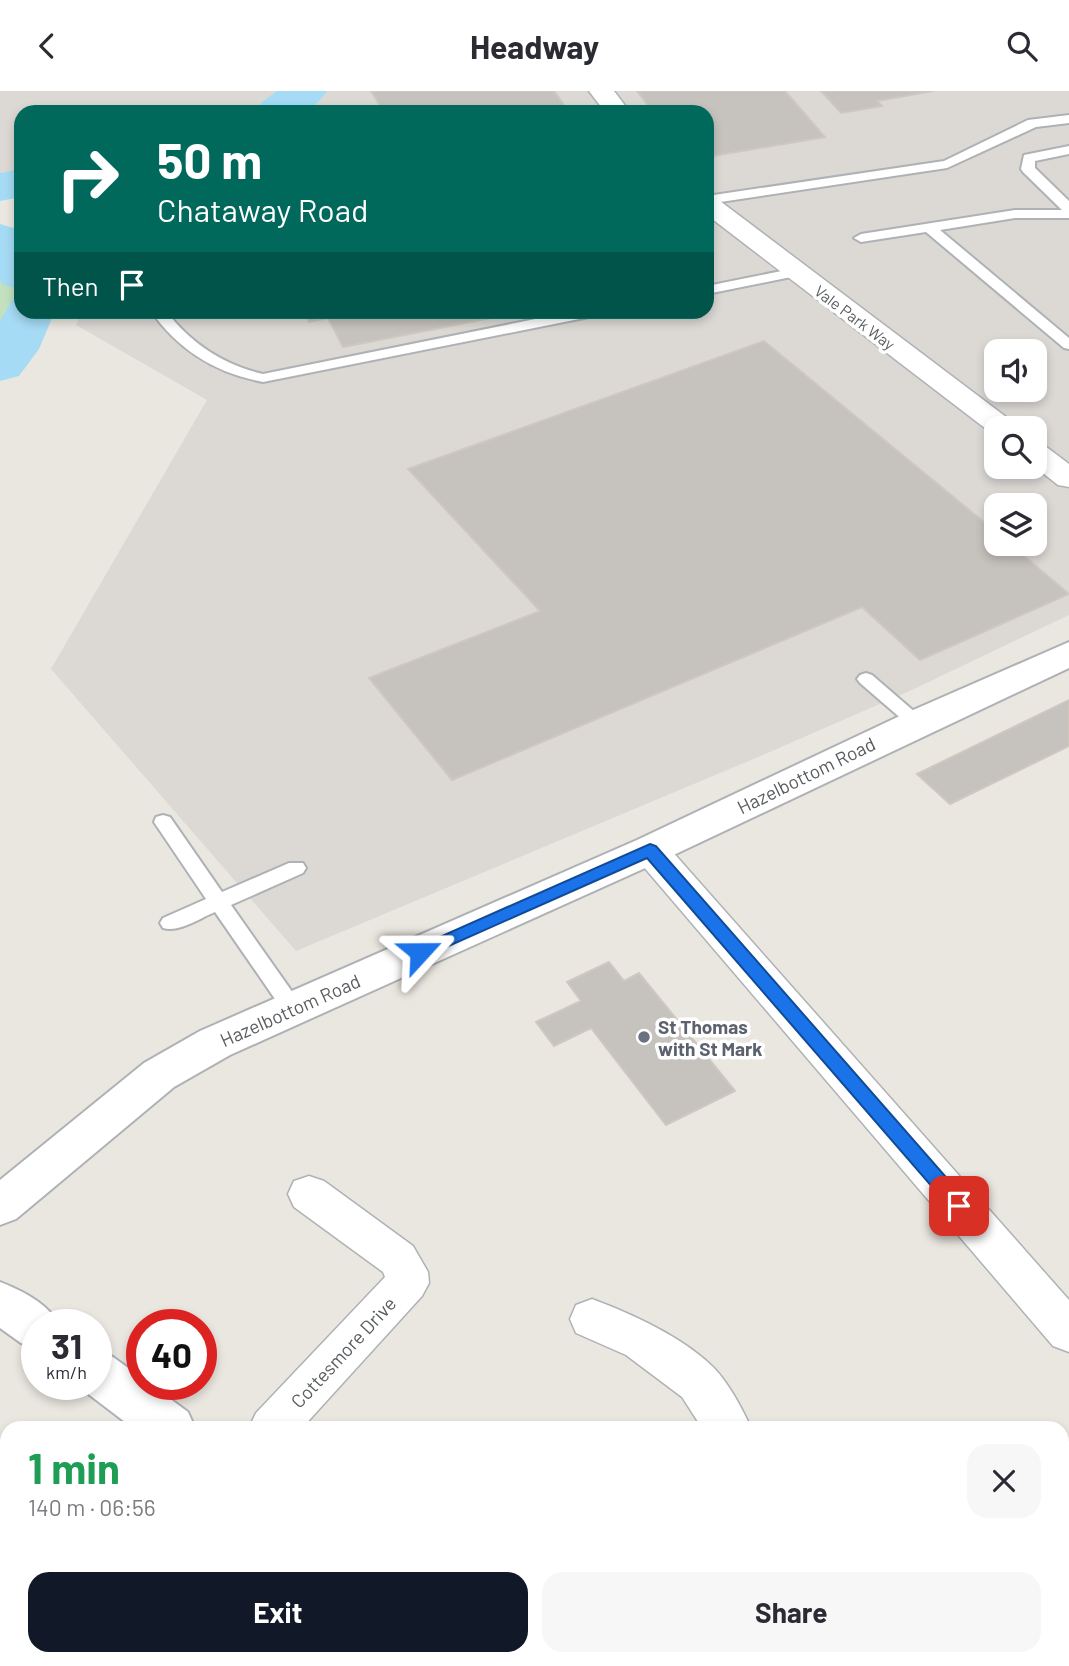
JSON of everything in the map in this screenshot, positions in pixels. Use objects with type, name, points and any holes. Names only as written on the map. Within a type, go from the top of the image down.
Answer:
[{"type":"street","points":[[601,91],[612,105]]},
{"type":"street","name":"Vale Park Way","points":[[714,207],[987,416]]},
{"type":"street","points":[[1047,462],[1069,478]]},
{"type":"street","name":"Hazelbottom Road","points":[[0,1206],[159,1075],[215,1043],[650,850],[1069,654]]},
{"type":"street","points":[[650,850],[1069,1332]]},
{"type":"street","name":"Cottesmore Drive","points":[[279,1421],[407,1283],[406,1272],[398,1259],[309,1194]]},
{"type":"street","points":[[0,1302],[21,1317]]},
{"type":"street","points":[[592,1319],[642,1341],[698,1383],[724,1421]]},
{"type":"street","points":[[112,1383],[163,1421]]},
{"type":"lane","points":[[714,200],[947,164],[1032,123],[1069,118]]},
{"type":"lane","points":[[1069,151],[1029,158],[1026,163],[1028,169],[1069,211]]},
{"type":"lane","points":[[861,238],[1014,214],[1069,211]]},
{"type":"lane","points":[[930,228],[1069,345]]},
{"type":"lane","points":[[714,289],[796,272]]},
{"type":"lane","points":[[164,319],[214,363],[243,375],[263,378],[559,319]]},
{"type":"lane","points":[[866,679],[917,723]]},
{"type":"lane","points":[[163,822],[293,1009]]},
{"type":"lane","points":[[170,923],[296,868]]},
{"type":"shaded area","points":[[0,91],[291,91],[274,105],[14,105],[14,171],[0,173]]},
{"type":"shaded area","points":[[322,91],[1069,91],[1069,615],[914,689],[763,755],[296,951],[51,669],[207,400],[76,325],[79,319],[714,319],[714,105],[305,105]]},
{"type":"green space","points":[[0,255],[14,282],[14,319],[0,348]]},
{"type":"building","points":[[371,91],[554,91],[564,105],[380,105]]},
{"type":"building","points":[[637,91],[785,91],[825,137],[714,156],[714,105],[648,105]]},
{"type":"building","points":[[821,91],[933,91],[877,101],[882,106],[841,113]]},
{"type":"building","points":[[329,319],[486,319],[343,347]]},
{"type":"building","points":[[764,341],[984,522],[984,556],[1024,556],[1069,594],[920,660],[862,607],[452,780],[369,678],[540,611],[408,469]]},
{"type":"building","points":[[1069,700],[1069,746],[950,804],[917,774]]},
{"type":"building","name":"St Thomas with St Mark","points":[[609,962],[624,981],[639,973],[735,1091],[666,1125],[591,1028],[554,1046],[536,1022],[581,1001],[567,982]]},
{"type":"waterway","points":[[287,105],[305,91]]},
{"type":"waterway","points":[[0,187],[14,184]]},
{"type":"waterway","points":[[0,239],[14,262]]},
{"type":"waterway","points":[[0,365],[13,349],[26,319]]},
{"type":"place","name":"St Thomas with St Mark","points":[[644,1037]]},
{"type":"route","points":[[420,952],[650,850],[959,1206]]}]
